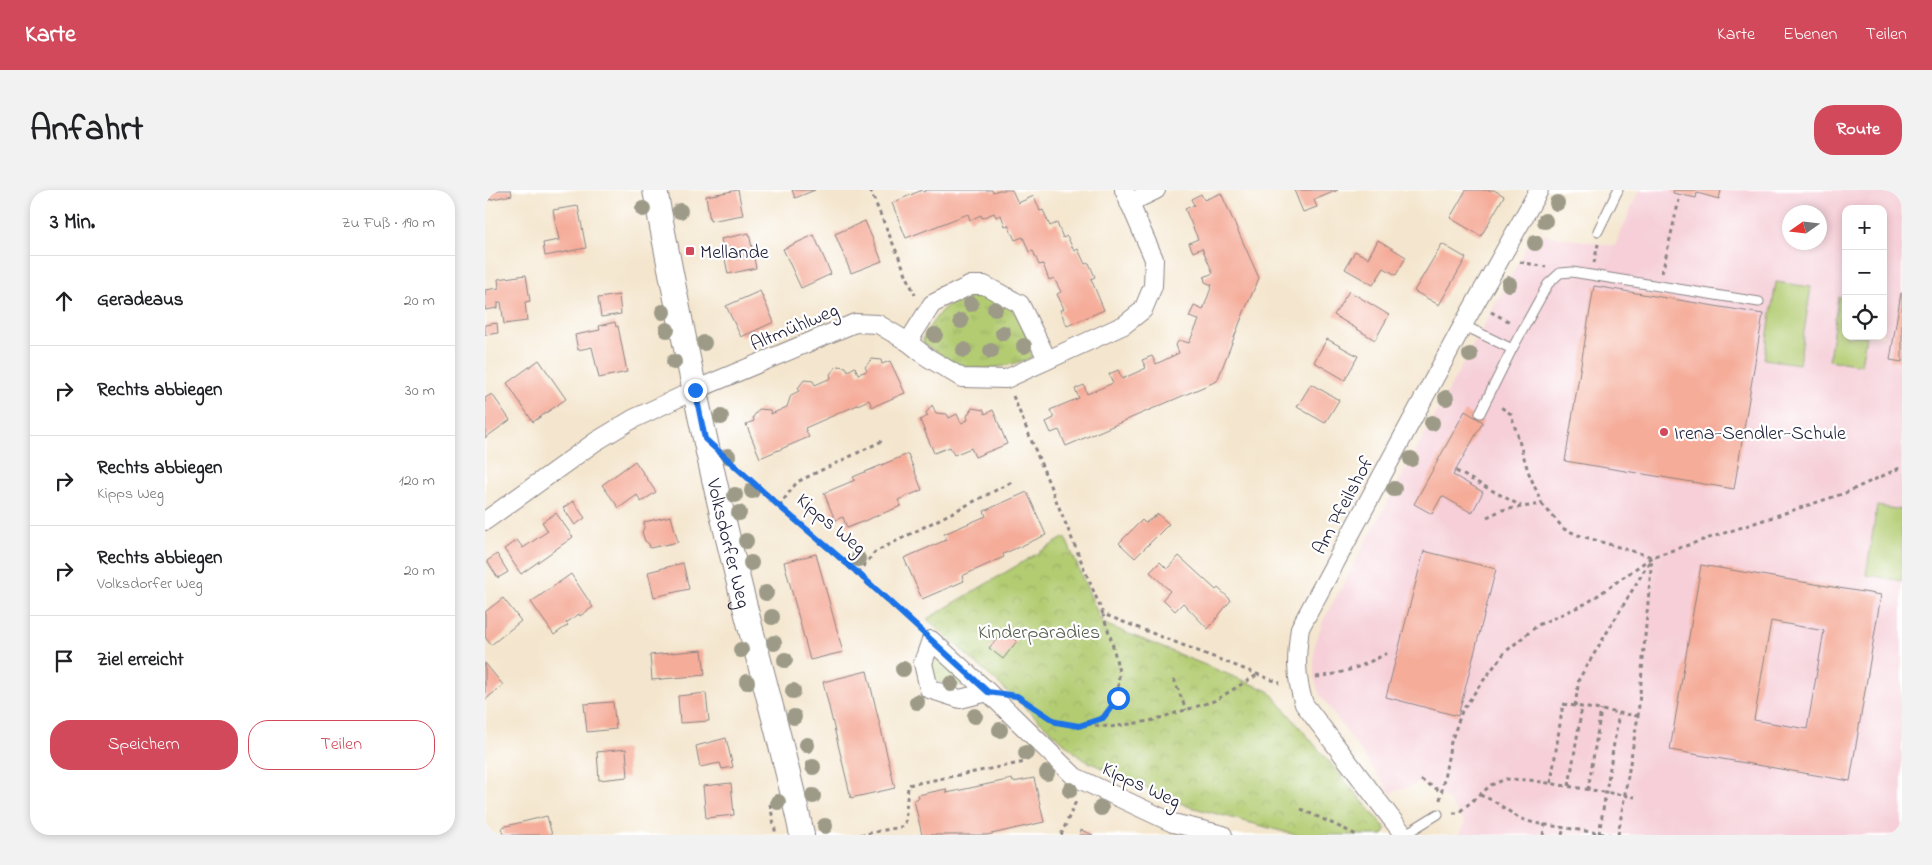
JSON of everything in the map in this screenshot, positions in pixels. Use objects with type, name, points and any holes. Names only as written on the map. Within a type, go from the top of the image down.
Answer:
[{"type":"street","name":"Volksdorfer Weg","points":[[655,190],[722,514],[773,712],[802,835]]},
{"type":"street","points":[[1126,196],[1156,190]]},
{"type":"street","name":"Am Pfeilshof","points":[[1404,835],[1304,704],[1296,661],[1300,628],[1474,304],[1539,190]]},
{"type":"street","name":"Altmühlweg","points":[[695,390],[855,323],[878,324],[962,378],[1006,379],[1124,326],[1143,310],[1153,286],[1154,259],[1126,196]]},
{"type":"street","points":[[908,342],[932,304],[971,285],[984,284],[1020,304],[1047,359]]},
{"type":"street","points":[[485,521],[595,442],[625,424],[695,390]]},
{"type":"street","points":[[931,640],[923,663],[929,689],[960,699],[988,692]]},
{"type":"street","name":"Kipps Weg","points":[[931,640],[988,692],[1075,777],[1173,823],[1223,835]]},
{"type":"lane","points":[[1598,231],[1618,190]]},
{"type":"lane","points":[[1480,412],[1548,284],[1560,273],[1572,272],[1759,302]]},
{"type":"lane","points":[[1463,325],[1513,349]]},
{"type":"lane","points":[[1404,835],[1438,814]]},
{"type":"path","points":[[870,190],[924,316]]},
{"type":"path","points":[[1659,286],[1679,200]]},
{"type":"path","points":[[1592,276],[1598,243],[1598,231]]},
{"type":"path","points":[[1500,259],[1544,266],[1560,273]]},
{"type":"path","points":[[1474,304],[1523,329]]},
{"type":"path","points":[[1006,379],[1103,614],[1113,642],[1119,672],[1118,698],[1103,718],[1086,724],[1079,726],[1056,722],[1025,702]]},
{"type":"path","points":[[1487,400],[1508,409],[1511,414],[1528,471],[1542,504],[1564,529],[1578,536],[1652,557]]},
{"type":"path","points":[[779,506],[797,482],[882,441]]},
{"type":"path","name":"Kipps Weg","points":[[735,466],[858,573],[931,640]]},
{"type":"path","points":[[1635,797],[1551,783],[1505,779],[1491,785],[1458,813],[1438,814],[1451,742],[1463,711],[1505,652],[1538,625],[1587,603],[1652,557],[1845,493],[1902,467]]},
{"type":"path","points":[[1456,471],[1522,507]]},
{"type":"path","points":[[858,573],[875,552],[1012,482]]},
{"type":"path","points":[[1487,517],[1502,510],[1542,504]]},
{"type":"path","points":[[1575,706],[1579,679],[1652,557]]},
{"type":"path","points":[[1618,835],[1638,716],[1652,557]]},
{"type":"path","points":[[1103,614],[1257,675],[1299,685],[1351,670],[1387,653]]},
{"type":"path","points":[[1086,724],[1110,727],[1150,721],[1214,701],[1257,675]]},
{"type":"path","points":[[1174,679],[1186,710]]},
{"type":"path","points":[[1551,783],[1563,704],[1638,716]]},
{"type":"path","points":[[1569,786],[1582,707]]},
{"type":"path","points":[[1589,790],[1601,710]]},
{"type":"path","points":[[1599,834],[1619,713]]},
{"type":"path","points":[[859,835],[905,826],[908,785],[1025,762],[1042,744]]},
{"type":"path","points":[[1421,780],[1442,792]]},
{"type":"path","points":[[1061,835],[1087,782]]},
{"type":"path","points":[[1480,795],[1494,801],[1519,818],[1611,835]]},
{"type":"path","points":[[1301,809],[1357,835]]},
{"type":"path","points":[[1543,835],[1545,824]]},
{"type":"path","points":[[1562,835],[1564,827]]},
{"type":"path","points":[[1580,835],[1581,830]]},
{"type":"shaded area","name":"Irena-Sendler-Schule","points":[[1639,190],[1902,190],[1902,835],[1458,835],[1465,823],[1447,799],[1419,783],[1391,793],[1320,695],[1314,677],[1314,661],[1315,644],[1323,621],[1534,233],[1615,246]]},
{"type":"green space","points":[[1776,282],[1811,287],[1799,364],[1764,359]]},
{"type":"green space","points":[[982,294],[1005,303],[1012,309],[1024,330],[1031,358],[1001,367],[971,368],[951,361],[924,344],[923,338],[940,312],[960,299]]},
{"type":"green space","points":[[1838,297],[1842,298],[1842,340],[1865,340],[1861,365],[1829,360]]},
{"type":"green space","points":[[1877,506],[1902,510],[1902,581],[1866,575]]},
{"type":"green space","name":"Kinderparadies","points":[[1065,537],[1102,623],[1269,691],[1386,829],[1383,835],[1296,835],[1187,806],[1082,759],[927,619]]},
{"type":"green space","points":[[931,661],[941,661],[964,681],[962,685],[957,686],[933,681]]},
{"type":"building","points":[[485,190],[511,190],[512,195],[488,200]]},
{"type":"building","points":[[738,190],[743,215],[710,221],[706,196]]},
{"type":"building","points":[[792,190],[815,190],[795,198]]},
{"type":"building","points":[[922,190],[923,192],[927,190],[992,190],[993,192],[1012,190],[1018,203],[1034,196],[1040,211],[1043,210],[1050,226],[1057,223],[1063,238],[1067,236],[1074,251],[1078,249],[1085,264],[1089,263],[1095,277],[1091,279],[1104,310],[1067,326],[1060,310],[1064,309],[1057,294],[1061,292],[1054,278],[1049,280],[1043,264],[1039,265],[1033,251],[1029,252],[1023,237],[1015,240],[1008,225],[1005,226],[1001,215],[996,217],[994,213],[982,218],[981,215],[970,220],[968,214],[906,238],[892,203]]},
{"type":"building","points":[[1294,190],[1338,190],[1314,200],[1317,207],[1303,212]]},
{"type":"building","points":[[1466,190],[1494,190],[1504,196],[1481,236],[1450,218]]},
{"type":"building","points":[[1674,190],[1721,190],[1719,199],[1697,193],[1696,198],[1673,193]]},
{"type":"building","points":[[1221,193],[1259,278],[1217,381],[1066,446],[1059,430],[1051,433],[1046,422],[1054,418],[1050,410],[1079,398],[1075,389],[1084,385],[1087,394],[1113,383],[1109,374],[1118,370],[1122,379],[1146,368],[1142,360],[1152,356],[1156,364],[1179,353],[1176,345],[1179,340],[1189,343],[1199,320],[1189,317],[1194,306],[1203,310],[1212,285],[1205,282],[1204,277],[1213,273],[1202,248],[1193,252],[1189,243],[1198,239],[1185,209],[1194,205],[1191,199],[1201,194],[1204,200]]},
{"type":"building","points":[[578,206],[586,248],[545,256],[543,243],[559,240],[553,210]]},
{"type":"building","points":[[865,221],[882,261],[851,273],[835,234]]},
{"type":"building","points":[[749,233],[756,268],[728,274],[721,239]]},
{"type":"building","points":[[814,235],[831,274],[801,288],[783,249]]},
{"type":"building","points":[[1378,240],[1406,257],[1396,275],[1384,268],[1373,285],[1345,269],[1355,251],[1368,258]]},
{"type":"building","points":[[1442,244],[1466,258],[1439,305],[1414,291]]},
{"type":"building","points":[[526,275],[530,301],[525,302],[527,321],[504,324],[501,302],[498,302],[498,308],[485,310],[485,290],[499,288],[498,279]]},
{"type":"building","points":[[1594,286],[1763,314],[1734,489],[1565,461]]},
{"type":"building","points":[[760,291],[774,322],[741,337],[726,306]]},
{"type":"building","points":[[1349,291],[1389,315],[1375,340],[1334,315]]},
{"type":"building","points":[[1902,293],[1902,362],[1890,360]]},
{"type":"building","points":[[619,295],[621,314],[601,317],[598,298]]},
{"type":"building","points":[[615,322],[616,327],[618,326],[627,372],[599,378],[592,347],[578,350],[575,335],[600,330],[599,326]]},
{"type":"building","points":[[497,323],[498,333],[485,335],[485,325]]},
{"type":"building","points":[[1327,339],[1358,356],[1345,380],[1314,362]]},
{"type":"building","points":[[872,359],[881,360],[882,364],[890,361],[905,393],[872,407],[869,400],[805,428],[809,437],[760,458],[746,424],[754,421],[753,417],[759,409],[770,410],[771,414],[787,407],[791,395],[799,391],[798,388],[804,380],[813,381],[815,385],[831,378],[830,374],[837,366],[846,367],[848,371],[855,367],[858,374],[867,371],[865,367]]},
{"type":"building","points":[[539,360],[566,399],[533,422],[507,383]]},
{"type":"building","points":[[1311,384],[1339,400],[1325,423],[1297,407]]},
{"type":"building","points":[[492,394],[510,420],[485,438],[485,398]]},
{"type":"building","points":[[932,405],[936,413],[947,414],[949,418],[957,414],[961,423],[968,420],[967,416],[972,408],[984,410],[985,414],[993,410],[1007,444],[975,457],[971,448],[954,455],[950,447],[934,453],[920,420],[928,416],[926,413]]},
{"type":"building","points":[[1465,411],[1483,422],[1453,475],[1483,492],[1472,513],[1442,496],[1432,514],[1414,504]]},
{"type":"building","points":[[908,454],[922,490],[898,500],[901,506],[847,528],[843,517],[835,520],[824,493],[855,480],[853,477]]},
{"type":"building","points":[[635,461],[656,492],[641,502],[637,495],[619,508],[602,485]]},
{"type":"building","points":[[1027,492],[1046,535],[1003,554],[1004,557],[962,576],[964,581],[922,599],[904,558],[946,540],[944,534],[986,516],[984,511]]},
{"type":"building","points":[[573,501],[585,518],[575,525],[563,508]]},
{"type":"building","points":[[556,513],[573,537],[521,574],[504,549],[517,540],[523,548],[548,531],[542,522]]},
{"type":"building","points":[[1158,514],[1169,524],[1135,558],[1119,543],[1142,520],[1145,523]]},
{"type":"building","points":[[671,516],[678,542],[650,548],[642,532],[644,522]]},
{"type":"building","points":[[1424,551],[1496,569],[1458,716],[1386,697]]},
{"type":"building","points":[[497,554],[508,572],[498,578],[487,561]]},
{"type":"building","points":[[816,554],[843,652],[810,660],[784,562]]},
{"type":"building","points":[[1179,556],[1216,590],[1218,588],[1231,600],[1208,629],[1183,603],[1175,611],[1163,599],[1170,591],[1150,572],[1160,562],[1167,569]]},
{"type":"building","points":[[683,563],[689,589],[654,597],[648,572]]},
{"type":"building","points":[[1701,565],[1881,595],[1850,781],[1670,750]],"holes":[[[1771,621],[1824,631],[1807,729],[1754,720]]]},
{"type":"building","points":[[571,574],[593,607],[566,623],[568,625],[554,635],[531,602]]},
{"type":"building","points":[[503,598],[521,621],[491,645],[485,637],[485,612]]},
{"type":"building","points":[[1004,631],[1017,641],[1003,659],[989,648]]},
{"type":"building","points":[[702,650],[705,675],[652,680],[650,655]]},
{"type":"building","points":[[485,663],[503,685],[485,700]]},
{"type":"building","points":[[867,671],[895,788],[851,798],[823,682]]},
{"type":"building","points":[[706,693],[709,721],[680,723],[678,696]]},
{"type":"building","points":[[613,702],[616,729],[587,732],[584,704]]},
{"type":"building","points":[[726,738],[733,767],[722,769],[720,763],[700,767],[696,746]]},
{"type":"building","points":[[626,749],[628,777],[599,780],[597,752]]},
{"type":"building","points":[[1034,778],[1044,822],[987,835],[922,835],[914,800],[919,798],[918,795],[946,789],[947,793],[1012,779],[1013,782]]},
{"type":"building","points":[[731,783],[734,815],[706,818],[703,786]]},
{"type":"building","points":[[547,816],[552,835],[504,835],[502,827]]},
{"type":"building","points":[[1081,830],[1093,835],[1079,835]]},
{"type":"place","name":"Mellande","points":[[690,251]]},
{"type":"place","name":"Irena-Sendler-Schule","points":[[1664,432]]},
{"type":"route","points":[[695,390],[705,439],[779,506],[858,573],[988,692],[1017,696],[1056,722],[1079,726],[1103,718],[1118,698]]}]
